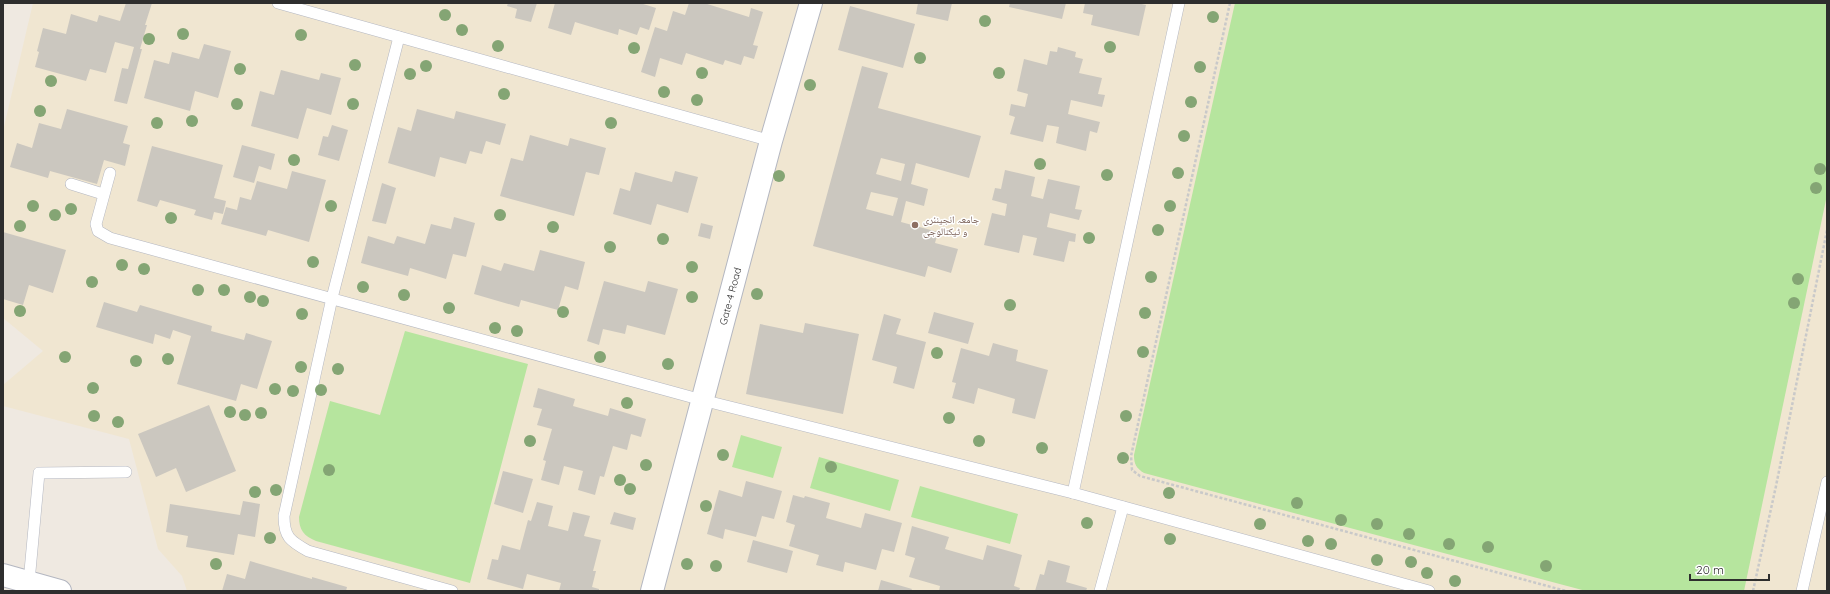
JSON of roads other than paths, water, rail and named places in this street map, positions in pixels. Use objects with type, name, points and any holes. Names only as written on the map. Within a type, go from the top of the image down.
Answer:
[{"type":"street","name":"Gate-4 Road","points":[[652,591],[771,141],[811,3]]},
{"type":"street","points":[[3,576],[60,591]]},
{"type":"lane","points":[[278,3],[771,141]]},
{"type":"lane","points":[[1073,493],[1179,3]]},
{"type":"lane","points":[[399,37],[332,298],[284,516],[284,530],[293,543],[308,551],[452,591]]},
{"type":"lane","points":[[110,173],[96,224],[98,231],[103,235],[702,400],[1073,493],[1429,591]]},
{"type":"lane","points":[[72,184],[103,194]]},
{"type":"lane","points":[[29,582],[39,473],[126,472]]},
{"type":"lane","points":[[1802,591],[1827,482]]},
{"type":"lane","points":[[1100,591],[1123,508]]},
{"type":"place","name":"جامعہ انجینئری و ٹیکنالوجی","points":[[915,225]]}]
